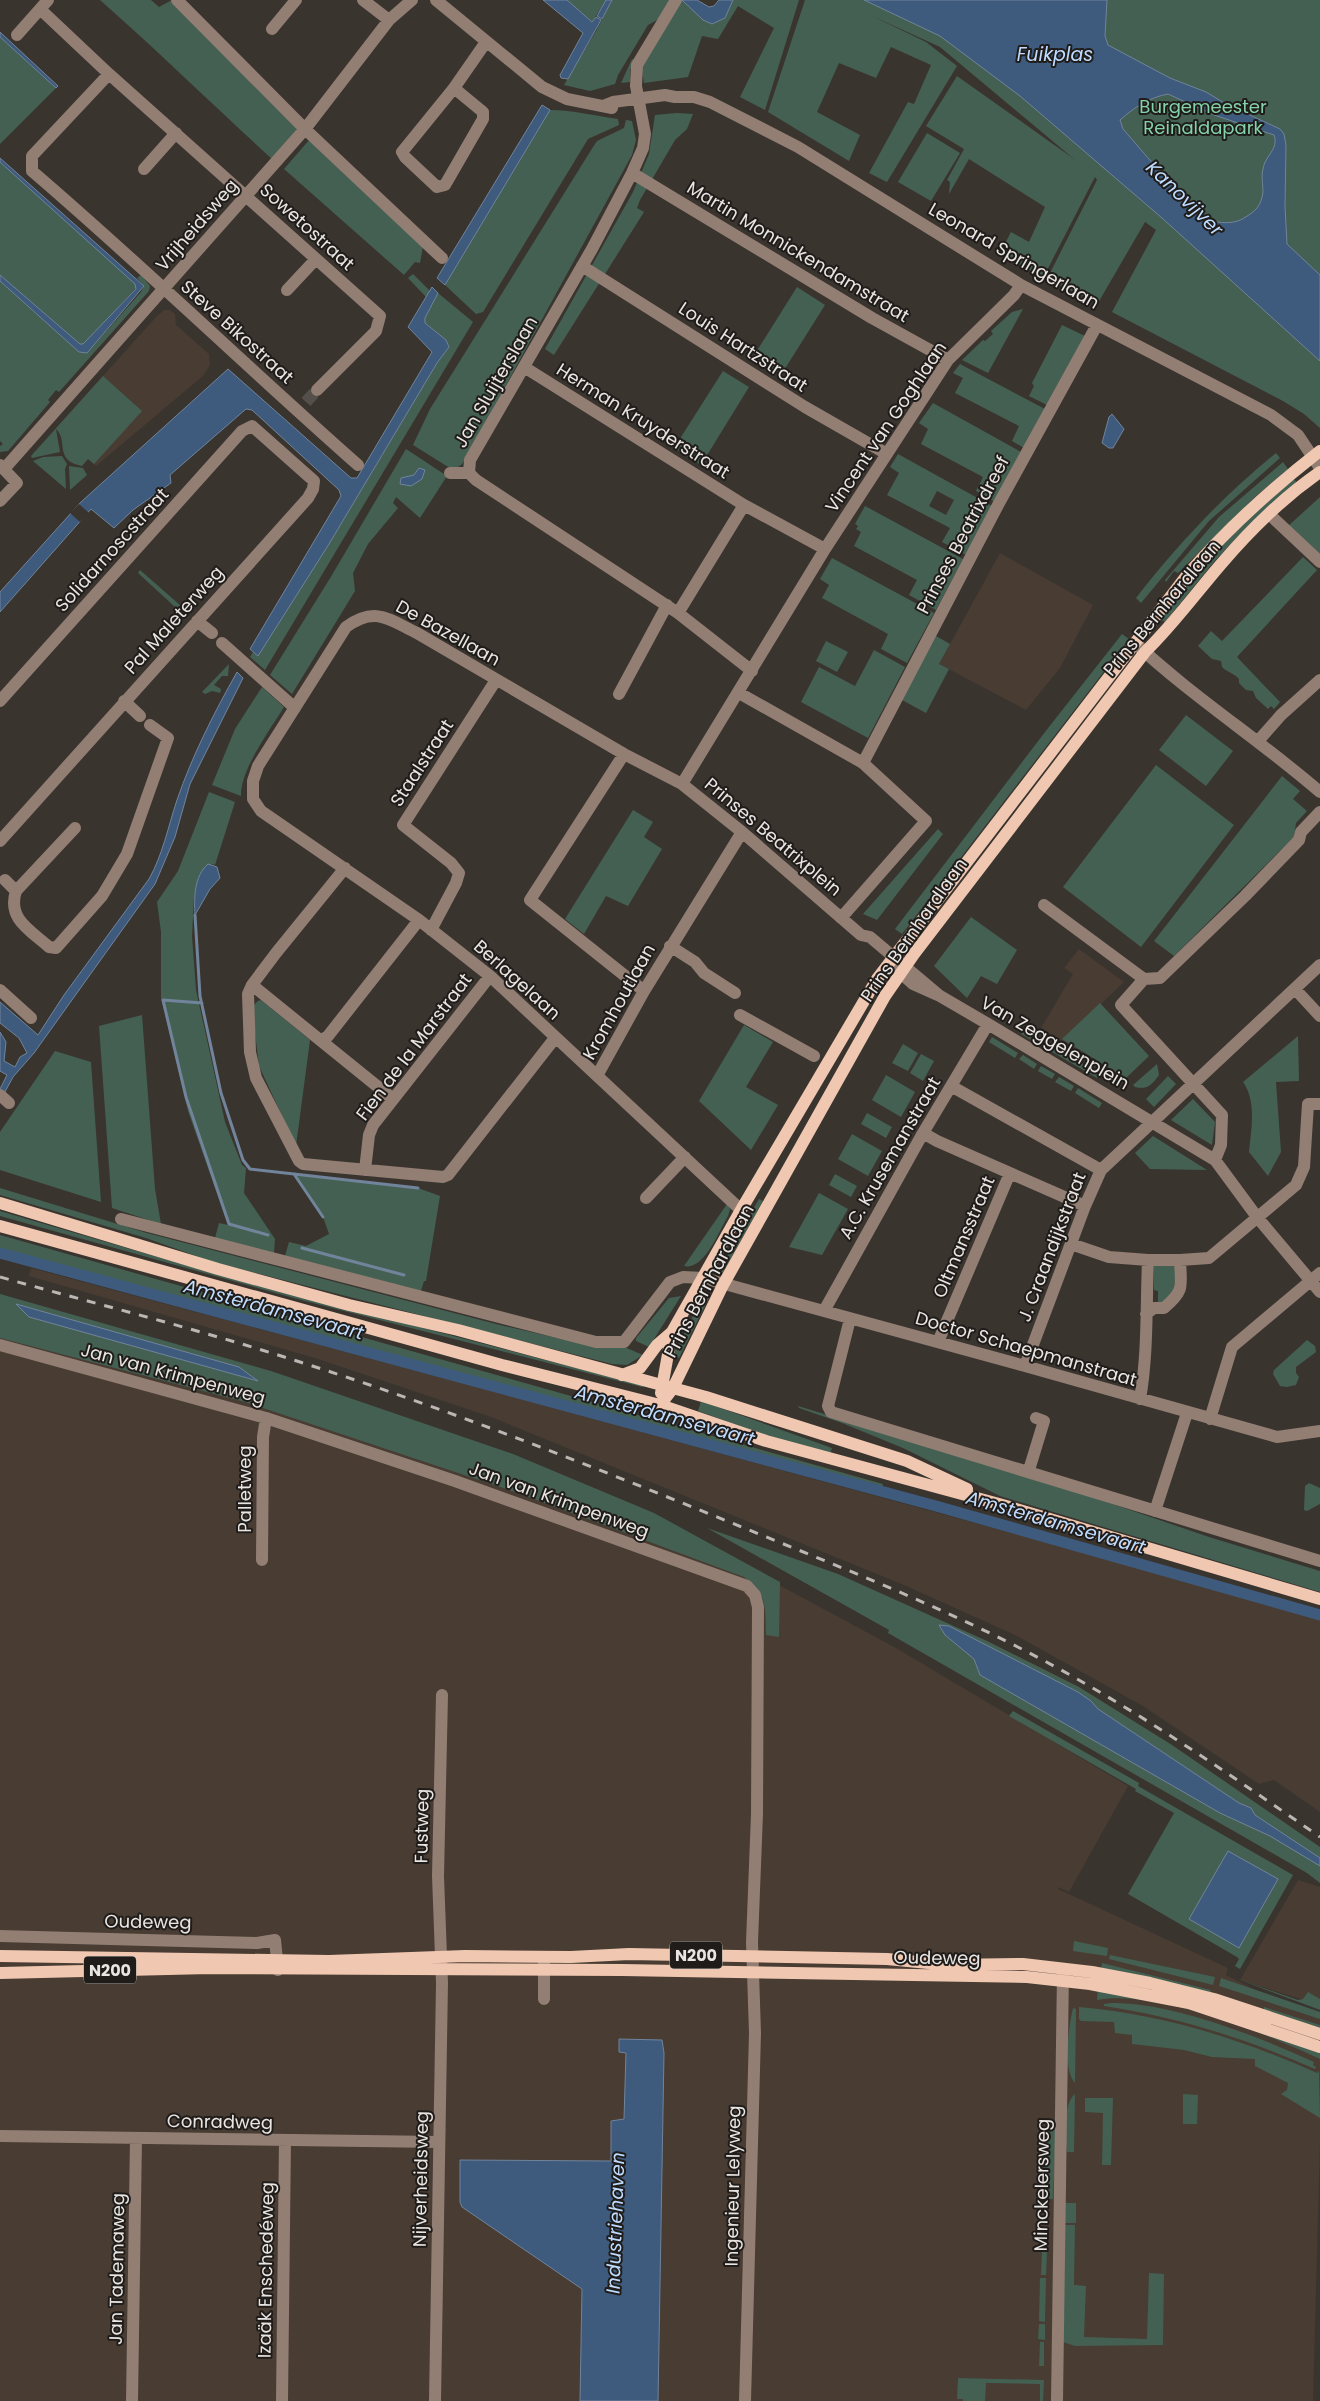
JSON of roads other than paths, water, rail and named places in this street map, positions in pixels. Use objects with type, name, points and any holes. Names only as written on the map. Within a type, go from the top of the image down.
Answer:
[{"type":"main road","name":"Prins Bernhardlaan","points":[[622,1375],[640,1368],[657,1345],[672,1332],[741,1210],[877,979],[893,961],[1135,643],[1217,541],[1252,506],[1316,454]]},
{"type":"main road","name":"Prins Bernhardlaan","points":[[660,1405],[667,1387],[723,1285],[885,996],[903,969],[1145,652],[1165,633],[1222,562],[1269,514],[1320,472]]},
{"type":"main road","points":[[0,1203],[228,1272],[349,1305],[458,1330],[667,1387],[906,1461],[999,1504]]},
{"type":"main road","points":[[0,1226],[502,1365],[660,1405],[766,1441],[999,1504],[1320,1599]]},
{"type":"main road","name":"Prins Bernhardlaan","points":[[667,1387],[672,1332]]},
{"type":"main road","name":"Oudeweg","points":[[544,1964],[629,1954],[887,1959],[949,1965],[1023,1964],[1063,1975],[1189,2003],[1320,2047]]},
{"type":"main road","name":"Oudeweg","points":[[0,1956],[278,1965]]},
{"type":"main road","name":"Oudeweg","points":[[0,1973],[278,1965],[440,1963],[544,1964],[754,1973],[1104,1974],[1186,1991],[1320,2034]]},
{"type":"street","points":[[177,0],[305,129],[442,258]]},
{"type":"street","points":[[272,29],[296,0]]},
{"type":"street","points":[[363,0],[389,20]]},
{"type":"street","name":"Vrijheidsweg","points":[[2,467],[164,289],[305,129],[389,20],[412,0]]},
{"type":"street","points":[[436,0],[542,88],[567,99],[603,106],[613,102],[639,102]]},
{"type":"street","name":"Jan Sluijterslaan","points":[[675,0],[637,65],[639,102],[646,134],[632,173],[582,266],[470,460],[469,473],[476,480],[667,605],[752,671]]},
{"type":"street","points":[[17,35],[44,4]]},
{"type":"street","name":"Sowetostraat","points":[[44,4],[109,74],[380,316],[376,331],[318,390]]},
{"type":"street","points":[[454,88],[483,112],[483,119],[445,185],[437,186],[402,152],[454,88],[486,42]]},
{"type":"street","name":"Steve Bikostraat","points":[[109,74],[32,156],[32,171],[164,289],[302,406],[358,464]]},
{"type":"street","name":"Leonard Springerlaan","points":[[639,102],[666,102],[675,97],[694,97],[710,102],[798,147],[1021,285],[1271,415],[1298,435],[1316,454],[1320,468]]},
{"type":"street","points":[[144,169],[176,133]]},
{"type":"street","name":"Martin Monnickendamstraat","points":[[632,173],[872,318],[948,360]]},
{"type":"street","points":[[288,290],[316,259]]},
{"type":"street","name":"Louis Hartzstraat","points":[[582,266],[804,407],[887,454]]},
{"type":"street","name":"Vincent van Goghlaan","points":[[752,671],[825,548],[948,360],[1014,295],[1021,285]]},
{"type":"street","name":"Prinses Beatrixdreef","points":[[863,763],[998,506],[1097,325]]},
{"type":"street","name":"Herman Kruyderstraat","points":[[524,367],[744,505]]},
{"type":"street","name":"Pal Maleterweg","points":[[0,841],[308,498],[313,489],[314,481],[252,426]]},
{"type":"street","name":"Solidarnoscstraat","points":[[0,701],[242,431],[252,426]]},
{"type":"street","points":[[0,501],[17,483],[2,467]]},
{"type":"street","points":[[450,473],[469,473]]},
{"type":"street","points":[[678,613],[744,505],[825,548]]},
{"type":"street","points":[[1269,514],[1320,562]]},
{"type":"street","points":[[619,694],[667,605]]},
{"type":"street","name":"De Bazellaan","points":[[253,799],[252,781],[258,766],[346,627],[358,618],[372,614],[383,616],[417,633],[624,754]]},
{"type":"street","points":[[197,621],[212,634]]},
{"type":"street","points":[[222,643],[295,708]]},
{"type":"street","points":[[1135,643],[1165,670],[1259,740],[1320,792]]},
{"type":"street","name":"Prinses Beatrixplein","points":[[682,784],[752,671]]},
{"type":"street","name":"Staalstraat","points":[[431,930],[456,883],[459,873],[451,863],[403,825],[496,680]]},
{"type":"street","points":[[1259,740],[1281,716],[1320,680]]},
{"type":"street","name":"Prinses Beatrixplein","points":[[739,693],[863,763],[926,821],[841,918]]},
{"type":"street","points":[[124,702],[140,716]]},
{"type":"street","points":[[75,828],[16,891],[12,902],[15,916],[49,947],[56,948],[102,896],[127,854],[168,738],[150,724]]},
{"type":"street","points":[[624,754],[530,900],[644,991]]},
{"type":"street","name":"Prinses Beatrixplein","points":[[624,754],[682,784],[742,832],[861,935],[864,942],[893,961]]},
{"type":"street","name":"Berlagelaan","points":[[253,799],[260,811],[419,920],[490,976],[555,1038],[598,1074],[741,1210]]},
{"type":"street","points":[[1044,905],[1144,979],[1160,978],[1245,896],[1299,840],[1301,832],[1320,812]]},
{"type":"street","name":"Kromhoutlaan","points":[[598,1074],[670,946],[742,832]]},
{"type":"street","points":[[345,868],[252,985],[248,994],[250,1052],[256,1078],[299,1162],[303,1164],[435,1178],[448,1174],[555,1038]]},
{"type":"street","points":[[5,880],[16,891]]},
{"type":"street","points":[[322,1040],[328,1036],[419,920]]},
{"type":"street","name":"Prinses Beatrixplein","points":[[861,935],[870,937],[893,961]]},
{"type":"street","name":"Kromhoutlaan","points":[[670,946],[695,962],[704,973],[735,993]]},
{"type":"street","name":"Van Zeggelenplein","points":[[893,961],[940,996],[1153,1121],[1215,1160]]},
{"type":"street","points":[[951,1086],[1101,1170],[1320,965]]},
{"type":"street","name":"Fien de la Marstraat","points":[[366,1170],[371,1130],[393,1099],[490,976]]},
{"type":"street","points":[[1144,979],[1121,1005],[1222,1115],[1221,1145],[1215,1160],[1257,1217],[1315,1277],[1320,1292]]},
{"type":"street","points":[[252,985],[393,1099]]},
{"type":"street","points":[[1295,989],[1320,1016]]},
{"type":"street","points":[[0,990],[31,1018]]},
{"type":"street","points":[[740,1015],[814,1056]]},
{"type":"street","name":"A.C. Krusemanstraat","points":[[824,1311],[923,1133],[988,1024]]},
{"type":"street","points":[[1071,1244],[1109,1257],[1148,1260],[1209,1258],[1257,1217],[1286,1196],[1296,1185],[1304,1167],[1308,1104],[1320,1104]]},
{"type":"street","points":[[923,1133],[1085,1206]]},
{"type":"street","points":[[646,1198],[685,1157]]},
{"type":"street","name":"J. Craandijkstraat","points":[[1025,1366],[1085,1206],[1101,1170]]},
{"type":"street","name":"Oltmansstraat","points":[[938,1342],[1010,1173]]},
{"type":"street","points":[[121,1219],[596,1342],[624,1342],[670,1282],[683,1277],[703,1278]]},
{"type":"street","points":[[1140,1399],[1143,1381],[1148,1260]]},
{"type":"street","points":[[1146,1314],[1154,1308],[1164,1308],[1178,1296],[1181,1289],[1180,1260]]},
{"type":"street","points":[[1210,1419],[1232,1347],[1315,1277]]},
{"type":"street","name":"Doctor Schaepmanstraat","points":[[703,1278],[1277,1437],[1320,1431]]},
{"type":"street","points":[[850,1319],[828,1406],[835,1414],[1028,1470],[1320,1561]]},
{"type":"street","name":"Jan van Krimpenweg","points":[[0,1345],[266,1418],[455,1480],[747,1586],[755,1595],[758,1607],[754,1973]]},
{"type":"street","points":[[1155,1511],[1187,1413]]},
{"type":"street","name":"Palletweg","points":[[262,1560],[263,1436],[266,1418]]},
{"type":"street","points":[[1028,1470],[1044,1421],[1036,1418]]},
{"type":"street","name":"Fustweg","points":[[440,1963],[438,1876],[442,1695]]},
{"type":"street","name":"Oudeweg","points":[[0,1936],[256,1943],[275,1940],[278,1965]]},
{"type":"street","name":"Nijverheidsweg","points":[[435,2401],[440,1963]]},
{"type":"street","points":[[544,1964],[544,1998]]},
{"type":"street","name":"Ingenieur Lelyweg","points":[[745,2401],[755,2033],[754,1973]]},
{"type":"street","name":"Minckelersweg","points":[[1057,2401],[1063,1975]]},
{"type":"street","name":"Conradweg","points":[[0,2136],[439,2142]]},
{"type":"street","name":"Jan Tademaweg","points":[[132,2401],[136,2138]]},
{"type":"street","name":"Izaäk Enschedéweg","points":[[282,2401],[286,2140]]},
{"type":"water","points":[[543,0],[567,0],[592,22],[596,17],[601,20],[568,79],[561,78],[560,75],[583,33]]},
{"type":"water","points":[[606,0],[612,0],[602,19],[597,16]]},
{"type":"water","points":[[682,0],[697,0],[709,7],[714,6],[719,0],[733,0],[725,18],[712,24],[703,20]]},
{"type":"water","name":"Fuikplas","points":[[864,0],[1107,0],[1105,36],[1108,45],[1170,78],[1206,92],[1226,104],[1280,129],[1284,134],[1286,145],[1285,206],[1287,244],[1320,275],[1320,361],[1162,218],[1020,96],[940,36]],"holes":[[[1168,94],[1214,115],[1274,135],[1275,140],[1275,145],[1264,164],[1261,201],[1255,210],[1241,220],[1234,222],[1214,221],[1194,207],[1167,180],[1123,129],[1120,120],[1142,104]]]},
{"type":"water","points":[[0,32],[58,86],[56,88],[0,37]]},
{"type":"water","points":[[542,105],[550,110],[445,285],[437,278]]},
{"type":"water","points":[[0,158],[144,286],[87,353],[79,352],[0,281],[0,275],[80,344],[83,344],[136,289],[135,284],[0,162]]},
{"type":"water","points":[[432,287],[438,293],[425,318],[425,323],[446,340],[449,347],[437,363],[329,544],[258,656],[250,649],[341,496],[339,490],[252,410],[246,409],[170,475],[171,483],[133,510],[114,528],[91,509],[0,612],[0,592],[81,502],[228,369],[351,478],[357,478],[432,352],[408,327]]},
{"type":"water","points":[[1112,414],[1124,429],[1113,448],[1109,448],[1102,443],[1109,417]]},
{"type":"water","points":[[419,468],[425,470],[422,479],[411,486],[400,484],[401,478],[414,475]]},
{"type":"water","points":[[237,672],[243,678],[190,784],[175,837],[155,884],[34,1053],[13,1077],[0,1101],[0,1089],[7,1075],[0,1071],[0,1032],[6,1042],[4,1061],[15,1067],[20,1057],[27,1053],[19,1038],[0,1023],[0,1002],[38,1035],[64,995],[154,870],[189,767]]},
{"type":"water","points":[[208,864],[217,867],[220,878],[210,889],[195,915],[197,881]]},
{"type":"water","points":[[16,1304],[239,1367],[258,1381],[29,1317]]},
{"type":"water","points":[[939,1625],[949,1626],[1078,1692],[1091,1701],[1098,1709],[1239,1803],[1251,1808],[1255,1815],[1320,1858],[1320,1866],[1270,1836],[1220,1813],[980,1675],[974,1659],[945,1635]]},
{"type":"water","points":[[1228,1851],[1278,1879],[1239,1948],[1189,1919]]},
{"type":"water","name":"Industriehaven","points":[[619,2039],[662,2040],[664,2053],[658,2401],[580,2401],[582,2289],[462,2207],[460,2202],[460,2160],[611,2161],[611,2121],[624,2119],[626,2053],[619,2052]]},
{"type":"waterway","points":[[195,915],[200,996],[221,1093],[243,1160],[250,1169],[418,1188]]},
{"type":"waterway","points":[[202,1003],[163,1000],[186,1097],[229,1224],[268,1235]]},
{"type":"waterway","points":[[294,1174],[323,1217]]},
{"type":"waterway","points":[[302,1248],[404,1275]]},
{"type":"waterway","name":"Amsterdamsevaart","points":[[0,1253],[936,1506],[1320,1615]]},
{"type":"tunnel","points":[[306,402],[317,390]]},
{"type":"railway","points":[[0,1277],[225,1339],[408,1398],[515,1437],[885,1586],[963,1620],[1075,1678],[1182,1743],[1320,1837]]},
{"type":"park label","name":"Burgemeester Reinaldapark","points":[[1203,117]]},
{"type":"water label","name":"Kanovijver","points":[[1185,198]]}]
